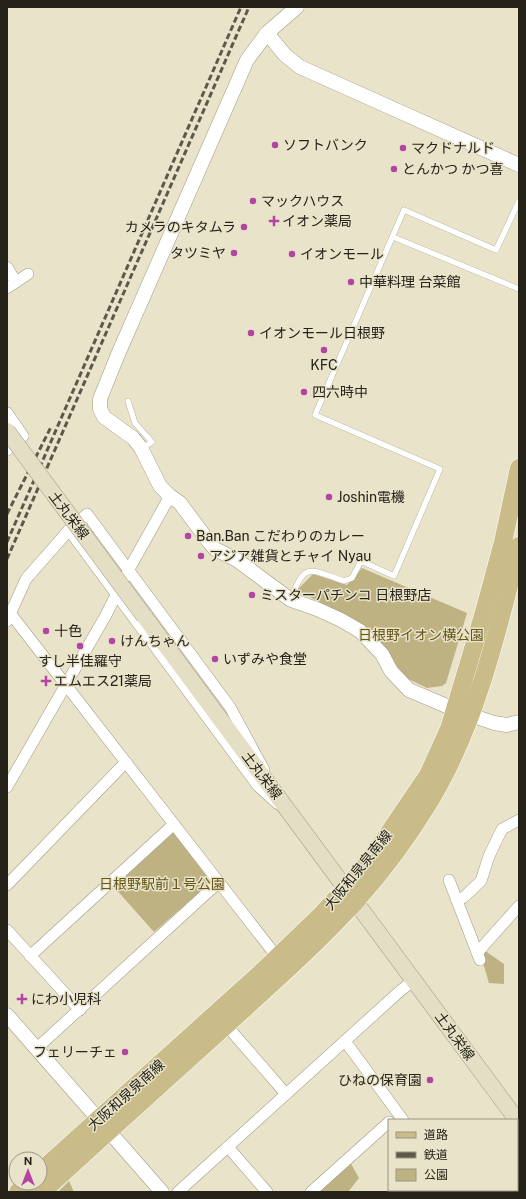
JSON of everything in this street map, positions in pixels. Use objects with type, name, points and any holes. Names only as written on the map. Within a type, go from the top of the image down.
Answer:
[{"type":"main road","name":"土丸栄線","points":[[7,431],[346,886],[356,902],[516,1119]]},
{"type":"main road","name":"大阪和泉泉南線","points":[[48,1166],[103,1125],[226,1025],[356,902],[388,861],[431,798],[454,754],[462,713],[519,468]]},
{"type":"main road","name":"大阪和泉泉南線","points":[[42,1192],[103,1125],[320,916],[361,871],[382,843],[428,775],[462,713],[503,608],[516,568],[519,546]]},
{"type":"street","points":[[297,7],[267,32],[247,60],[119,352],[100,399],[100,409],[104,416],[133,438],[142,448],[160,486],[180,503],[215,549],[237,560],[290,600],[317,609],[360,631],[382,654],[391,671],[408,690],[462,713],[502,725],[519,722]]},
{"type":"street","points":[[267,32],[285,56],[300,67],[519,165]]},
{"type":"street","points":[[7,267],[11,285],[28,274]]},
{"type":"street","points":[[7,413],[24,436],[7,450]]},
{"type":"street","points":[[7,786],[66,684],[170,496]]},
{"type":"street","points":[[277,794],[230,707],[87,514],[69,530],[26,579],[9,617],[66,684],[277,957]]},
{"type":"street","points":[[69,530],[258,786],[291,814]]},
{"type":"street","points":[[7,884],[126,762]]},
{"type":"street","points":[[457,901],[464,898],[481,881],[489,856],[502,829],[519,820]]},
{"type":"street","points":[[30,956],[174,824]]},
{"type":"street","points":[[449,880],[479,956],[519,906]]},
{"type":"street","points":[[37,1048],[219,882]]},
{"type":"street","points":[[7,930],[80,1010]]},
{"type":"street","points":[[178,1192],[414,980]]},
{"type":"street","points":[[7,1015],[162,1192]]},
{"type":"street","points":[[226,1025],[286,1094]]},
{"type":"street","points":[[345,1041],[398,1118]]},
{"type":"street","points":[[311,1192],[388,1123]]},
{"type":"street","points":[[228,1147],[267,1192]]},
{"type":"lane","points":[[290,600],[297,583],[302,575],[308,570],[319,571],[344,581],[352,578],[361,561],[394,576],[440,469],[315,415],[404,210],[496,250],[519,200]]},
{"type":"lane","points":[[393,237],[519,289]]},
{"type":"lane","points":[[128,401],[135,423],[152,442],[142,448]]},
{"type":"green space","name":"日根野イオン横公園","points":[[362,568],[467,613],[446,683],[442,686],[427,688],[398,674],[360,624],[297,590],[313,574],[347,585]]},
{"type":"green space","name":"日根野駅前１号公園","points":[[174,832],[211,882],[154,932],[114,887]]},
{"type":"green space","points":[[484,950],[504,964],[504,984],[489,983],[480,953]]},
{"type":"green space","points":[[350,1162],[359,1178],[348,1192],[317,1192]]},
{"type":"green space","points":[[69,1181],[74,1192],[58,1192]]},
{"type":"railway","points":[[7,542],[241,7]]},
{"type":"railway","points":[[7,559],[249,7]]},
{"type":"railway","points":[[7,514],[51,427]]},
{"type":"place","name":"ソフトバンク","points":[[275,145]]},
{"type":"place","name":"マクドナルド","points":[[403,148]]},
{"type":"place","name":"とんかつ かつ喜","points":[[394,169]]},
{"type":"place","name":"マックハウス","points":[[253,201]]},
{"type":"place","name":"イオン薬局","points":[[274,221]]},
{"type":"place","name":"カメラのキタムラ","points":[[244,227]]},
{"type":"place","name":"タツミヤ","points":[[234,253]]},
{"type":"place","name":"イオンモール","points":[[292,254]]},
{"type":"place","name":"中華料理 台菜館","points":[[351,282]]},
{"type":"place","name":"イオンモール日根野","points":[[251,333]]},
{"type":"place","name":"KFC","points":[[324,350]]},
{"type":"place","name":"四六時中","points":[[304,392]]},
{"type":"place","name":"Joshin電機","points":[[329,497]]},
{"type":"place","name":"Ban.Ban こだわりのカレー","points":[[188,536]]},
{"type":"place","name":"アジア雑貨とチャイ Nyau","points":[[201,556]]},
{"type":"place","name":"ミスターパチンコ 日根野店","points":[[252,595]]},
{"type":"place","name":"十色","points":[[46,631]]},
{"type":"place","name":"けんちゃん","points":[[112,641]]},
{"type":"place","name":"すし半佳羅守","points":[[80,646]]},
{"type":"place","name":"いずみや食堂","points":[[215,659]]},
{"type":"place","name":"エムエス21薬局","points":[[46,681]]},
{"type":"place","name":"にわ小児科","points":[[22,999]]},
{"type":"place","name":"フェリーチェ","points":[[125,1052]]},
{"type":"place","name":"ひねの保育園","points":[[430,1080]]}]
